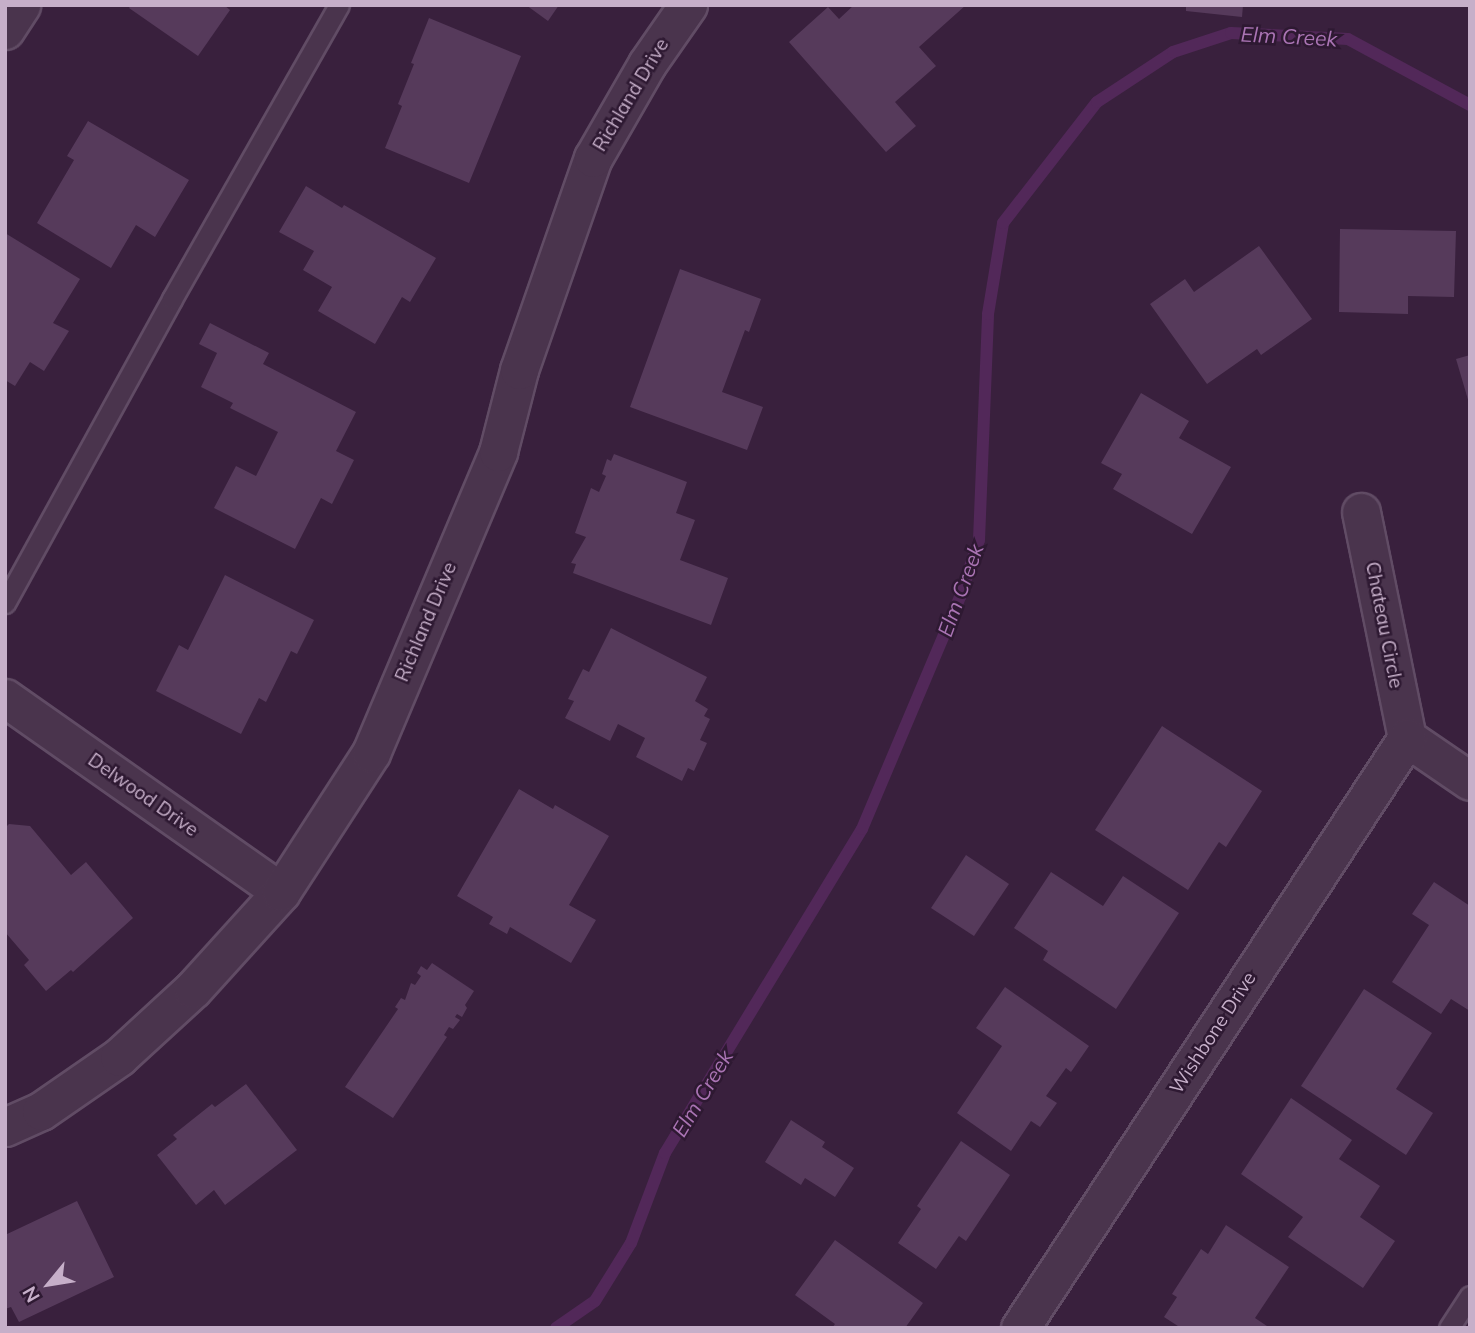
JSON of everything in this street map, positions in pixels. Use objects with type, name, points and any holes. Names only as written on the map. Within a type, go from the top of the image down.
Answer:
[{"type":"street","points":[[5,30],[21,5]]},
{"type":"street","name":"Richland Drive","points":[[5,1127],[41,1111],[119,1057],[193,989],[281,892],[371,752],[498,452],[519,370],[593,158],[647,64],[688,5]]},
{"type":"street","name":"Chateau Circle","points":[[1361,512],[1407,738]]},
{"type":"street","name":"Delwood Drive","points":[[5,698],[281,892]]},
{"type":"street","points":[[1407,738],[1470,781]]},
{"type":"street","name":"Wishbone Drive","points":[[1020,1328],[1407,738]]},
{"type":"lane","points":[[5,603],[172,299],[339,5]]},
{"type":"lane","points":[[1449,1328],[1470,1296]]},
{"type":"building","points":[[131,5],[224,5],[230,10],[198,56],[129,8]]},
{"type":"building","points":[[526,5],[559,5],[548,21]]},
{"type":"building","points":[[854,5],[966,5],[919,47],[936,66],[895,102],[916,126],[886,152],[789,42],[828,7],[839,19]]},
{"type":"building","points":[[1186,5],[1243,5],[1242,17],[1186,11]]},
{"type":"building","points":[[429,18],[521,56],[469,183],[385,148],[402,106],[398,104]]},
{"type":"building","points":[[88,121],[189,180],[155,237],[136,225],[111,268],[37,223],[74,160],[67,156]]},
{"type":"building","points":[[306,186],[436,258],[410,302],[402,297],[375,344],[318,311],[332,287],[303,270],[314,251],[279,232]]},
{"type":"building","points":[[1340,229],[1456,231],[1454,297],[1408,296],[1408,314],[1339,312]]},
{"type":"building","points":[[5,233],[80,279],[53,323],[69,331],[44,371],[30,362],[15,386],[5,380]]},
{"type":"building","points":[[1259,246],[1312,319],[1261,355],[1257,349],[1207,384],[1150,304],[1185,279],[1194,292]]},
{"type":"building","points":[[680,269],[761,299],[749,332],[745,330],[722,392],[763,407],[747,450],[630,407]]},
{"type":"building","points":[[210,323],[269,353],[263,364],[356,412],[336,451],[354,460],[332,504],[321,498],[295,549],[214,508],[236,466],[256,476],[278,432],[230,408],[233,403],[201,387],[217,353],[199,344]]},
{"type":"building","points":[[1470,355],[1470,403],[1469,403],[1456,359]]},
{"type":"building","points":[[1141,393],[1189,421],[1179,438],[1231,467],[1192,534],[1113,489],[1122,474],[1101,463]]},
{"type":"building","points":[[614,454],[687,482],[676,513],[695,520],[680,560],[728,578],[711,625],[573,573],[576,564],[571,563],[586,537],[575,533],[591,488],[599,492],[606,476],[602,474],[607,459],[611,461]]},
{"type":"building","points":[[225,575],[314,620],[297,654],[291,651],[266,702],[259,698],[241,734],[156,691],[179,645],[188,650]]},
{"type":"building","points":[[611,628],[707,677],[695,701],[708,709],[704,716],[710,719],[700,740],[707,743],[694,771],[688,768],[682,781],[636,757],[645,738],[618,724],[610,741],[565,718],[574,701],[568,699],[583,669],[589,672]]},
{"type":"building","points":[[1162,726],[1262,791],[1226,847],[1219,842],[1188,890],[1095,830]]},
{"type":"building","points":[[519,789],[553,809],[555,805],[609,836],[569,905],[596,920],[571,963],[510,927],[507,934],[489,924],[493,917],[457,896]]},
{"type":"building","points":[[9,824],[30,826],[71,875],[86,862],[133,918],[73,972],[71,970],[46,991],[24,965],[29,960],[5,932],[5,828]]},
{"type":"building","points":[[966,855],[1009,884],[974,936],[931,908]]},
{"type":"building","points":[[1051,872],[1103,906],[1123,876],[1179,913],[1116,1009],[1043,960],[1048,951],[1014,928]]},
{"type":"building","points":[[1434,882],[1470,906],[1470,1011],[1451,999],[1441,1014],[1392,982],[1429,925],[1412,914]]},
{"type":"building","points":[[432,963],[474,991],[465,1005],[467,1008],[462,1017],[457,1014],[455,1017],[460,1020],[453,1029],[449,1027],[444,1035],[447,1037],[393,1118],[345,1087],[398,1009],[395,1007],[401,998],[405,1000],[411,983],[415,985],[421,976],[417,973],[421,966],[427,970]]},
{"type":"building","points":[[1005,987],[1089,1046],[1071,1072],[1066,1068],[1046,1096],[1057,1103],[1040,1127],[1031,1121],[1011,1151],[957,1113],[1002,1046],[976,1028]]},
{"type":"building","points":[[1364,989],[1432,1033],[1396,1089],[1433,1113],[1406,1155],[1301,1086]]},
{"type":"building","points":[[246,1084],[297,1150],[225,1205],[214,1190],[196,1205],[157,1155],[177,1139],[173,1135],[212,1104],[215,1107]]},
{"type":"building","points":[[1291,1098],[1352,1140],[1339,1159],[1380,1186],[1360,1217],[1395,1241],[1363,1288],[1288,1237],[1303,1217],[1241,1174]]},
{"type":"building","points":[[791,1120],[825,1142],[822,1147],[854,1168],[835,1197],[805,1178],[801,1185],[765,1162]]},
{"type":"building","points":[[961,1141],[1010,1175],[966,1241],[959,1236],[936,1269],[898,1243],[921,1209],[917,1206]]},
{"type":"building","points":[[77,1201],[114,1277],[19,1322],[11,1307],[5,1309],[5,1235]]},
{"type":"building","points":[[1226,1225],[1289,1267],[1255,1318],[1270,1328],[1181,1328],[1164,1317],[1177,1297],[1172,1294],[1201,1249],[1208,1254]]},
{"type":"building","points":[[835,1240],[923,1303],[905,1328],[832,1328],[835,1324],[795,1295]]},
{"type":"waterway","name":"Elm Creek","points":[[556,1328],[595,1301],[631,1243],[665,1153],[862,829],[960,597],[979,540],[988,314],[1003,223],[1097,102],[1173,52],[1231,33],[1348,39],[1470,105]]}]
